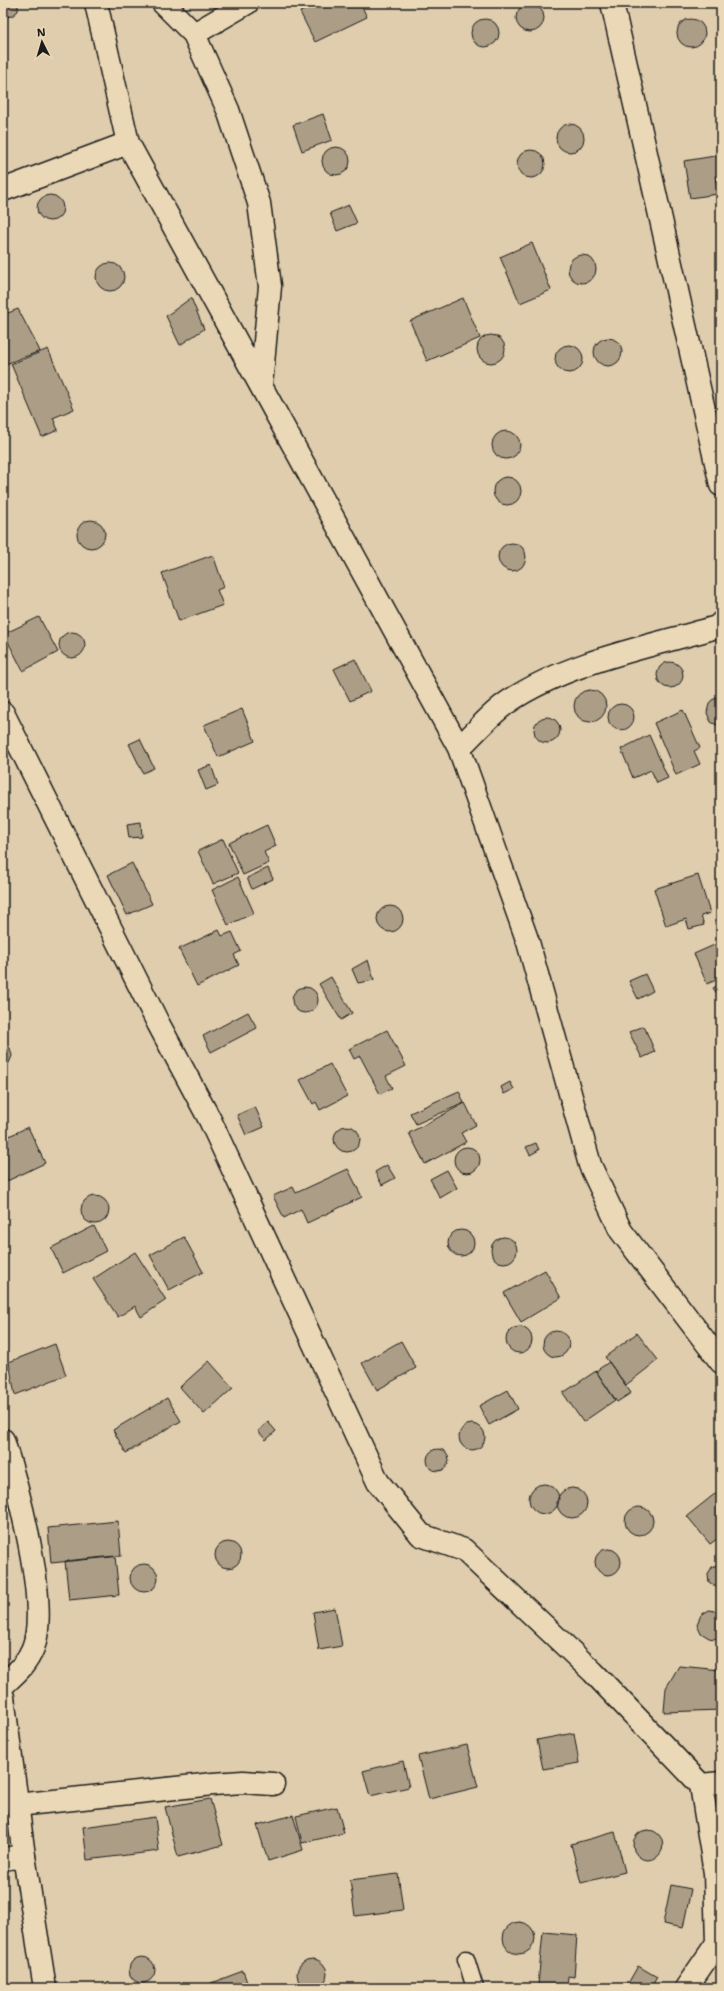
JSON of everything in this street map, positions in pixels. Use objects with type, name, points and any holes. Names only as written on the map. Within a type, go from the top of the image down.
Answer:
[{"type":"street","points":[[96,3],[128,143],[459,748],[528,942],[590,1165],[621,1231],[721,1362]]},
{"type":"street","points":[[163,3],[194,34],[228,110],[258,203],[270,286],[261,386]]},
{"type":"street","points":[[194,34],[247,3]]},
{"type":"street","points":[[612,3],[721,485]]},
{"type":"street","points":[[3,190],[128,143]]},
{"type":"street","points":[[459,748],[507,702],[545,681],[594,662],[716,627],[721,623]]},
{"type":"street","points":[[3,713],[158,1023],[210,1120],[378,1482],[421,1535],[464,1550],[711,1784],[717,1943],[721,1969]]},
{"type":"street","points":[[3,1440],[10,1485],[35,1576],[38,1623],[34,1646],[25,1665],[3,1684]]},
{"type":"street","points":[[3,1697],[17,1805],[13,1858],[44,1988]]},
{"type":"street","points":[[17,1805],[213,1784],[243,1782],[273,1784]]},
{"type":"street","points":[[686,1988],[717,1943]]},
{"type":"lane","points":[[466,1959],[475,1988]]},
{"type":"building","points":[[3,3],[18,3],[18,11],[12,16],[4,17]]},
{"type":"building","points":[[319,3],[360,3],[367,17],[315,42],[300,12]]},
{"type":"building","points":[[530,4],[540,8],[544,18],[540,28],[530,32],[520,28],[516,18],[520,8]]},
{"type":"building","points":[[485,19],[495,23],[499,33],[495,43],[485,47],[475,43],[471,33],[475,23]]},
{"type":"building","points":[[691,19],[701,23],[705,33],[701,43],[691,47],[681,43],[677,33],[681,23]]},
{"type":"building","points":[[323,114],[332,140],[302,151],[293,125]]},
{"type":"building","points":[[570,124],[580,128],[584,138],[580,148],[570,152],[560,148],[556,138],[560,128]]},
{"type":"building","points":[[336,147],[346,151],[350,161],[346,171],[336,175],[326,171],[322,161],[326,151]]},
{"type":"building","points":[[531,150],[541,154],[545,164],[541,174],[531,178],[521,174],[517,164],[521,154]]},
{"type":"building","points":[[721,155],[721,175],[715,176],[718,194],[690,198],[684,161]]},
{"type":"building","points":[[50,195],[59,199],[63,208],[59,217],[50,221],[41,217],[37,208],[41,199]]},
{"type":"building","points":[[349,205],[357,223],[337,231],[330,213]]},
{"type":"building","points":[[532,243],[551,290],[520,303],[500,257]]},
{"type":"building","points":[[582,255],[592,259],[596,269],[592,279],[582,283],[572,279],[568,269],[572,259]]},
{"type":"building","points":[[110,263],[120,267],[124,277],[120,287],[110,291],[100,287],[96,277],[100,267]]},
{"type":"building","points":[[191,298],[204,329],[180,345],[166,316]]},
{"type":"building","points":[[463,298],[480,338],[427,361],[410,321]]},
{"type":"building","points":[[18,309],[40,351],[3,365],[3,315]]},
{"type":"building","points":[[491,335],[501,339],[505,349],[501,359],[491,363],[481,359],[477,349],[481,339]]},
{"type":"building","points":[[608,338],[618,342],[622,352],[618,362],[608,366],[598,362],[594,352],[598,342]]},
{"type":"building","points":[[569,345],[579,349],[583,359],[579,369],[569,373],[559,369],[555,359],[559,349]]},
{"type":"building","points":[[48,349],[74,409],[53,418],[58,430],[42,437],[11,364]]},
{"type":"building","points":[[506,431],[516,435],[520,445],[516,455],[506,459],[496,455],[492,445],[496,435]]},
{"type":"building","points":[[507,477],[517,481],[521,491],[517,501],[507,505],[497,501],[493,491],[497,481]]},
{"type":"building","points":[[91,520],[101,524],[105,534],[101,544],[91,548],[81,544],[77,534],[81,524]]},
{"type":"building","points":[[512,543],[522,547],[526,557],[522,567],[512,571],[502,567],[498,557],[502,547]]},
{"type":"building","points":[[213,555],[224,587],[217,590],[223,605],[179,621],[162,573]]},
{"type":"building","points":[[39,617],[58,652],[23,671],[4,634]]},
{"type":"building","points":[[72,632],[81,636],[85,645],[81,654],[72,658],[63,654],[59,645],[63,636]]},
{"type":"building","points":[[355,659],[371,691],[350,701],[334,669]]},
{"type":"building","points":[[670,662],[679,666],[683,675],[679,684],[670,688],[661,684],[657,675],[661,666]]},
{"type":"building","points":[[590,690],[596,691],[603,697],[606,706],[605,712],[599,719],[590,722],[584,721],[577,715],[574,706],[575,700],[581,693]]},
{"type":"building","points":[[721,696],[721,726],[719,726],[711,722],[707,713],[709,703]]},
{"type":"building","points":[[621,704],[630,708],[634,717],[630,726],[621,730],[612,726],[608,717],[612,708]]},
{"type":"building","points":[[242,709],[255,741],[218,757],[204,725]]},
{"type":"building","points":[[683,710],[700,748],[694,751],[700,764],[676,775],[654,723]]},
{"type":"building","points":[[547,717],[556,721],[560,730],[556,739],[547,743],[538,739],[534,730],[538,721]]},
{"type":"building","points":[[649,735],[668,778],[657,783],[651,770],[633,778],[621,749]]},
{"type":"building","points":[[140,739],[154,768],[143,773],[129,744]]},
{"type":"building","points":[[211,765],[218,785],[206,790],[198,770]]},
{"type":"building","points":[[141,822],[142,837],[129,838],[127,824]]},
{"type":"building","points":[[267,825],[276,846],[264,852],[269,863],[243,875],[229,843]]},
{"type":"building","points":[[223,839],[238,873],[213,884],[198,851]]},
{"type":"building","points":[[132,863],[152,904],[127,915],[108,875]]},
{"type":"building","points":[[268,868],[273,879],[252,889],[247,878]]},
{"type":"building","points":[[698,875],[710,913],[701,916],[704,925],[689,929],[686,919],[666,926],[654,889]]},
{"type":"building","points":[[238,877],[254,913],[228,925],[212,890]]},
{"type":"building","points":[[390,906],[399,910],[403,919],[399,928],[390,932],[381,928],[377,919],[381,910]]},
{"type":"building","points":[[219,930],[222,936],[232,932],[241,951],[234,955],[239,965],[197,986],[179,949]]},
{"type":"building","points":[[721,942],[721,978],[707,984],[694,954]]},
{"type":"building","points":[[368,960],[374,980],[358,983],[352,969]]},
{"type":"building","points":[[645,974],[653,991],[638,999],[629,981]]},
{"type":"building","points":[[331,977],[352,1013],[341,1020],[319,984]]},
{"type":"building","points":[[721,984],[721,999],[713,988]]},
{"type":"building","points":[[305,987],[314,991],[318,1000],[314,1009],[305,1013],[296,1009],[292,1000],[296,991]]},
{"type":"building","points":[[248,1012],[257,1028],[211,1052],[203,1036]]},
{"type":"building","points":[[644,1026],[655,1052],[642,1058],[629,1032]]},
{"type":"building","points":[[387,1030],[406,1066],[386,1076],[392,1088],[380,1094],[360,1056],[354,1059],[349,1049]]},
{"type":"building","points":[[3,1042],[10,1048],[12,1056],[9,1063],[3,1066]]},
{"type":"building","points":[[330,1064],[347,1096],[320,1110],[316,1102],[313,1104],[300,1080]]},
{"type":"building","points":[[510,1082],[514,1089],[504,1094],[501,1087]]},
{"type":"building","points":[[459,1091],[464,1103],[416,1124],[410,1113]]},
{"type":"building","points":[[465,1103],[476,1125],[461,1133],[466,1142],[425,1164],[409,1133]]},
{"type":"building","points":[[255,1107],[264,1127],[246,1135],[237,1115]]},
{"type":"building","points":[[347,1126],[356,1130],[360,1139],[356,1148],[347,1152],[338,1148],[334,1139],[338,1130]]},
{"type":"building","points":[[28,1127],[45,1163],[3,1183],[3,1139]]},
{"type":"building","points":[[536,1143],[539,1150],[530,1155],[526,1147]]},
{"type":"building","points":[[467,1147],[476,1151],[480,1160],[476,1169],[467,1173],[458,1169],[454,1160],[458,1151]]},
{"type":"building","points":[[387,1165],[395,1178],[382,1185],[375,1172]]},
{"type":"building","points":[[348,1169],[362,1197],[307,1223],[301,1209],[284,1218],[273,1196],[293,1187],[296,1193]]},
{"type":"building","points":[[447,1170],[457,1188],[440,1198],[430,1179]]},
{"type":"building","points":[[95,1196],[105,1200],[109,1210],[105,1220],[95,1224],[85,1220],[81,1210],[85,1200]]},
{"type":"building","points":[[94,1226],[106,1251],[63,1273],[51,1248]]},
{"type":"building","points":[[461,1230],[470,1234],[474,1243],[470,1252],[461,1256],[452,1252],[448,1243],[452,1234]]},
{"type":"building","points":[[184,1237],[203,1272],[169,1290],[150,1255]]},
{"type":"building","points":[[504,1237],[513,1241],[517,1250],[513,1259],[504,1263],[495,1259],[491,1250],[495,1241]]},
{"type":"building","points":[[135,1252],[166,1300],[141,1317],[135,1306],[118,1317],[93,1279]]},
{"type":"building","points":[[545,1270],[561,1298],[521,1322],[504,1293]]},
{"type":"building","points":[[519,1327],[528,1331],[532,1340],[528,1349],[519,1353],[510,1349],[506,1340],[510,1331]]},
{"type":"building","points":[[556,1331],[565,1335],[569,1344],[565,1353],[556,1357],[547,1353],[543,1344],[547,1335]]},
{"type":"building","points":[[637,1333],[658,1360],[626,1385],[605,1357]]},
{"type":"building","points":[[401,1341],[416,1368],[377,1390],[362,1363]]},
{"type":"building","points":[[55,1344],[66,1375],[15,1395],[9,1362]]},
{"type":"building","points":[[209,1361],[233,1388],[204,1414],[180,1387]]},
{"type":"building","points":[[609,1362],[631,1393],[617,1402],[596,1371]]},
{"type":"building","points":[[596,1371],[615,1400],[583,1422],[563,1393]]},
{"type":"building","points":[[508,1390],[518,1409],[489,1425],[479,1406]]},
{"type":"building","points":[[167,1398],[181,1421],[126,1453],[113,1430]]},
{"type":"building","points":[[268,1422],[276,1431],[266,1440],[258,1431]]},
{"type":"building","points":[[472,1424],[481,1428],[485,1437],[481,1446],[472,1450],[463,1446],[459,1437],[463,1428]]},
{"type":"building","points":[[438,1449],[446,1452],[449,1460],[446,1468],[438,1471],[430,1468],[427,1460],[430,1452]]},
{"type":"building","points":[[544,1484],[555,1488],[559,1499],[555,1510],[544,1514],[533,1510],[529,1499],[533,1488]]},
{"type":"building","points":[[572,1488],[583,1492],[587,1503],[583,1514],[572,1518],[561,1514],[557,1503],[561,1492]]},
{"type":"building","points":[[721,1489],[721,1536],[710,1544],[687,1516]]},
{"type":"building","points":[[639,1507],[649,1511],[653,1521],[649,1531],[639,1535],[629,1531],[625,1521],[629,1511]]},
{"type":"building","points":[[118,1521],[121,1556],[51,1563],[48,1528]]},
{"type":"building","points":[[228,1542],[237,1546],[241,1555],[237,1564],[228,1568],[219,1564],[215,1555],[219,1546]]},
{"type":"building","points":[[608,1549],[617,1553],[621,1562],[617,1571],[608,1575],[599,1571],[595,1562],[599,1553]]},
{"type":"building","points":[[115,1556],[119,1595],[69,1600],[65,1561]]},
{"type":"building","points":[[144,1564],[154,1568],[158,1578],[154,1588],[144,1592],[134,1588],[130,1578],[134,1568]]},
{"type":"building","points":[[721,1564],[721,1589],[709,1582],[708,1574],[712,1567]]},
{"type":"building","points":[[335,1608],[342,1646],[319,1650],[313,1612]]},
{"type":"building","points":[[709,1610],[721,1612],[721,1636],[714,1639],[701,1633],[697,1624],[701,1615]]},
{"type":"building","points":[[679,1666],[721,1670],[721,1710],[664,1712],[666,1688]]},
{"type":"building","points":[[574,1733],[579,1763],[543,1769],[537,1740]]},
{"type":"building","points":[[467,1745],[478,1787],[429,1799],[418,1756]]},
{"type":"building","points":[[403,1761],[409,1787],[370,1796],[363,1771]]},
{"type":"building","points":[[210,1799],[223,1845],[178,1857],[165,1807]]},
{"type":"building","points":[[337,1807],[344,1833],[302,1843],[296,1816]]},
{"type":"building","points":[[293,1815],[303,1850],[268,1861],[257,1825]]},
{"type":"building","points":[[155,1817],[159,1851],[87,1860],[83,1827]]},
{"type":"building","points":[[648,1830],[654,1831],[662,1839],[662,1851],[654,1859],[648,1860],[642,1859],[634,1851],[633,1845],[634,1839],[642,1831]]},
{"type":"building","points":[[615,1832],[625,1872],[581,1883],[571,1844]]},
{"type":"building","points":[[398,1874],[403,1910],[355,1916],[350,1880]]},
{"type":"building","points":[[671,1885],[691,1889],[683,1928],[663,1924]]},
{"type":"building","points":[[519,1922],[525,1923],[532,1929],[535,1938],[534,1944],[528,1951],[519,1954],[513,1953],[506,1947],[503,1938],[504,1932],[510,1925]]},
{"type":"building","points":[[543,1932],[577,1935],[574,1977],[568,1976],[567,1987],[538,1985]]},
{"type":"building","points":[[142,1957],[151,1961],[155,1970],[151,1979],[142,1983],[133,1979],[129,1970],[133,1961]]},
{"type":"building","points":[[312,1959],[318,1960],[326,1968],[326,1980],[318,1988],[312,1989],[306,1988],[298,1980],[297,1974],[298,1968],[306,1960]]},
{"type":"building","points":[[638,1966],[657,1977],[651,1988],[626,1987]]},
{"type":"building","points":[[243,1971],[249,1988],[212,1988],[211,1983]]}]
